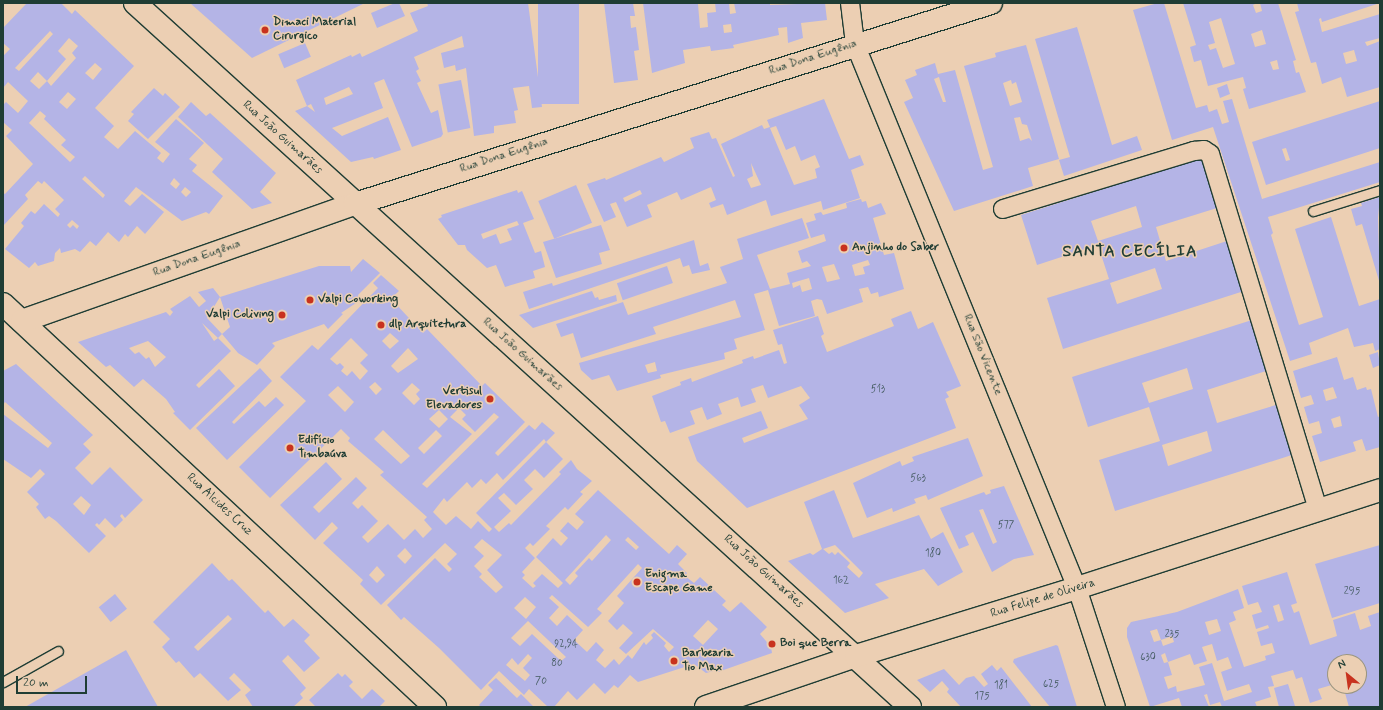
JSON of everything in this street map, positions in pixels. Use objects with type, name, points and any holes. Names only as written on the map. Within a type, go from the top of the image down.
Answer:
[{"type":"street","name":"Rua João Guimarães","points":[[135,3],[355,204],[856,656],[910,707]]},
{"type":"street","name":"Rua São Vicente","points":[[850,3],[855,44],[1077,588],[1116,707]]},
{"type":"street","name":"Rua Dona Eugênia","points":[[22,321],[355,204],[855,44],[991,3]]},
{"type":"street","points":[[1003,209],[1194,151],[1204,150],[1210,154],[1318,510]]},
{"type":"street","name":"Rua Alcides Cruz","points":[[3,304],[435,707]]},
{"type":"street","name":"Rua Felipe de Oliveira","points":[[706,707],[856,656],[1077,588],[1380,490]]},
{"type":"lane","points":[[1313,211],[1380,190]]},
{"type":"lane","points":[[3,682],[58,651]]},
{"type":"building","points":[[27,3],[61,3],[72,14],[75,10],[134,66],[95,108],[114,126],[104,137],[118,149],[135,131],[161,153],[157,158],[163,163],[170,154],[155,142],[176,119],[204,143],[189,159],[197,165],[192,171],[223,196],[209,214],[206,212],[182,221],[136,187],[124,201],[130,206],[142,194],[164,212],[145,234],[137,226],[128,237],[125,234],[119,242],[108,232],[96,246],[90,241],[80,252],[75,249],[61,253],[60,248],[55,253],[54,261],[38,266],[35,262],[29,268],[5,249],[24,226],[21,223],[31,211],[35,214],[44,204],[58,217],[60,214],[55,209],[64,200],[44,181],[42,184],[38,181],[25,195],[28,199],[3,226],[3,193],[5,194],[33,164],[6,136],[12,130],[3,122],[3,105],[6,102],[18,113],[28,101],[8,82],[3,88],[3,56],[10,49],[3,43],[3,28]],"holes":[[[50,31],[53,34],[19,71],[15,68]],[[69,38],[78,46],[72,53],[76,58],[51,86],[47,81],[66,59],[58,51]],[[95,63],[102,69],[93,80],[85,73]],[[38,72],[47,81],[39,89],[30,81]],[[68,92],[76,99],[67,109],[59,102]],[[40,111],[46,116],[44,119],[66,140],[61,145],[75,157],[70,162],[29,123]],[[85,176],[105,195],[103,198],[82,179]],[[174,178],[180,184],[176,189],[170,184]],[[185,187],[191,192],[186,197],[181,192]],[[72,220],[79,226],[77,229],[73,225],[70,228],[67,225]]]},
{"type":"building","name":"Dimaci Material Cirurgico","points":[[190,3],[365,3],[252,58]]},
{"type":"building","points":[[395,3],[399,3],[405,16],[377,28],[371,13]]},
{"type":"building","points":[[427,3],[528,3],[542,107],[532,108],[529,86],[513,88],[518,110],[514,111],[516,123],[494,126],[494,133],[474,136],[466,68],[456,71],[455,65],[444,68],[441,53],[464,47],[462,36],[414,57],[419,69],[416,71],[421,81],[417,83],[431,113],[438,110],[443,134],[441,137],[412,147],[384,79],[374,83],[383,108],[332,128],[342,136],[388,117],[401,150],[374,159],[373,157],[351,162],[295,111],[307,106],[296,80],[351,55],[352,57],[360,53],[362,57],[418,31],[410,13],[428,6]],"holes":[[[349,87],[353,94],[326,105],[324,98]],[[311,104],[315,112],[307,106]]]},
{"type":"building","points":[[538,3],[579,3],[579,104],[538,104]]},
{"type":"building","points":[[604,3],[633,3],[635,16],[630,16],[631,28],[636,27],[639,50],[634,51],[638,80],[614,83]]},
{"type":"building","points":[[643,3],[701,3],[698,4],[700,28],[708,27],[707,13],[716,12],[715,3],[729,3],[730,14],[736,13],[734,3],[770,3],[770,5],[825,3],[827,20],[801,23],[803,38],[788,43],[787,27],[778,28],[779,35],[733,45],[734,48],[711,51],[710,46],[683,50],[685,63],[652,73]],"holes":[[[731,24],[732,32],[724,33],[723,25]]]},
{"type":"building","points":[[1158,3],[1164,3],[1196,108],[1207,105],[1209,112],[1217,109],[1222,124],[1229,122],[1223,101],[1232,99],[1262,199],[1380,162],[1380,182],[1268,217],[1273,233],[1271,235],[1299,325],[1323,317],[1295,229],[1331,217],[1359,306],[1380,299],[1380,349],[1375,351],[1373,343],[1354,347],[1348,328],[1309,343],[1312,354],[1290,361],[1213,127],[1172,140],[1133,10]]},
{"type":"building","points":[[1183,3],[1257,3],[1253,5],[1256,13],[1262,11],[1260,3],[1278,3],[1296,60],[1293,61],[1296,73],[1299,72],[1306,92],[1249,109],[1243,89],[1246,88],[1243,77],[1208,86],[1201,60],[1194,62],[1190,47],[1196,45]],"holes":[[[1221,18],[1235,64],[1223,68],[1216,48],[1210,50],[1208,45],[1215,43],[1209,22]],[[1262,30],[1266,44],[1255,47],[1251,34]],[[1277,60],[1279,69],[1273,70],[1270,62]]]},
{"type":"building","points":[[1297,3],[1380,3],[1322,22],[1321,18],[1319,19],[1322,32],[1380,14],[1380,38],[1365,42],[1367,46],[1380,41],[1380,87],[1347,97],[1341,77],[1322,84],[1316,62],[1311,63],[1295,12],[1299,11]],"holes":[[[1354,50],[1357,61],[1346,64],[1343,53]]]},
{"type":"building","points":[[1077,27],[1112,145],[1137,136],[1142,150],[1064,176],[1059,160],[1070,157],[1035,39]]},
{"type":"building","points":[[305,43],[311,57],[284,68],[278,54]]},
{"type":"building","points":[[1026,45],[1059,159],[1028,168],[1033,186],[954,211],[904,102],[913,98],[905,80],[917,75],[915,70],[935,63],[938,74],[955,70],[983,170],[993,167],[964,66],[996,57],[995,53]],"holes":[[[939,77],[946,102],[943,102],[934,79]],[[1011,80],[1012,84],[1016,82],[1022,102],[1010,106],[1003,83]],[[1020,117],[1022,124],[1027,125],[1032,141],[1029,138],[1020,141],[1014,118]]]},
{"type":"building","points":[[461,80],[470,128],[448,132],[438,84]]},
{"type":"building","points":[[1227,84],[1230,94],[1220,98],[1217,88]]},
{"type":"building","points":[[154,88],[163,96],[165,93],[180,107],[148,139],[128,121],[134,114],[131,112]]},
{"type":"building","points":[[824,99],[849,159],[860,155],[864,165],[851,170],[860,198],[823,210],[821,201],[771,216],[766,200],[727,215],[723,204],[711,208],[709,203],[716,200],[711,187],[681,200],[677,192],[647,205],[652,217],[627,227],[616,202],[610,204],[616,217],[604,222],[587,184],[605,178],[606,180],[661,157],[664,162],[694,148],[690,138],[709,132],[712,139],[716,138],[733,177],[735,176],[721,144],[762,125],[764,129],[770,127],[767,120]],"holes":[[[776,126],[786,150],[795,146],[801,161],[815,155],[820,167],[815,169],[817,178],[794,185],[770,128]],[[751,163],[761,185],[751,188],[747,179],[753,176]],[[640,190],[642,194],[625,202],[623,198]]]},
{"type":"building","points":[[1380,101],[1380,148],[1266,185],[1252,142]],"holes":[[[1286,148],[1290,160],[1286,161],[1282,149]]]},
{"type":"building","points":[[191,102],[206,116],[210,113],[276,173],[260,192],[272,203],[252,209],[212,172],[223,159],[178,117]]},
{"type":"building","points":[[1201,158],[1217,208],[1156,227],[1166,261],[1227,241],[1244,291],[1063,349],[1047,298],[1109,279],[1098,245],[1037,265],[1021,215]],"holes":[[[1136,206],[1142,227],[1098,241],[1091,221]],[[1155,268],[1162,289],[1117,304],[1110,283]]]},
{"type":"building","points":[[576,185],[592,223],[554,239],[538,201]]},
{"type":"building","points":[[517,190],[518,193],[522,191],[534,219],[523,223],[535,253],[541,251],[545,267],[533,271],[535,278],[505,287],[496,265],[487,268],[467,250],[465,245],[458,245],[438,219],[442,217],[441,215]],"holes":[[[517,221],[519,225],[507,229],[512,240],[500,244],[496,234],[483,239],[481,234]]]},
{"type":"building","points":[[1380,197],[1378,218],[1380,284],[1362,224],[1356,226],[1351,209],[1362,206],[1361,203]]},
{"type":"building","points":[[861,199],[862,202],[866,201],[868,208],[881,203],[886,214],[873,218],[884,255],[894,253],[904,289],[879,297],[878,292],[871,294],[868,287],[859,289],[863,302],[827,314],[822,300],[817,299],[811,301],[815,316],[779,326],[768,290],[754,294],[765,330],[734,339],[737,349],[724,353],[725,359],[660,375],[661,378],[617,391],[609,375],[592,380],[581,370],[579,363],[741,317],[735,300],[653,327],[656,334],[581,358],[573,333],[561,337],[556,324],[623,302],[628,315],[727,283],[720,267],[743,259],[737,239],[802,218],[809,238],[757,255],[770,289],[790,284],[787,273],[811,266],[807,261],[802,263],[798,251],[826,241],[824,234],[811,238],[806,223],[816,220],[814,214],[821,212],[823,215],[847,208],[846,203]],"holes":[[[868,260],[870,265],[863,267],[865,274],[855,276],[852,265]],[[834,264],[840,279],[827,282],[822,267]],[[809,278],[812,289],[802,292],[800,285],[793,288],[792,283]],[[655,362],[657,371],[648,373],[645,365]]]},
{"type":"building","points":[[601,225],[610,250],[599,253],[602,264],[556,278],[543,242]]},
{"type":"building","points":[[694,240],[700,266],[708,263],[710,270],[692,274],[689,265],[683,267],[680,258],[529,309],[523,292],[552,283],[553,286]]},
{"type":"building","name":"Valpi Coliving","points":[[363,259],[380,273],[358,295],[359,301],[341,313],[343,314],[328,329],[324,324],[272,343],[275,346],[257,365],[238,353],[222,334],[230,327],[220,297],[319,266],[350,266],[351,272]]},
{"type":"building","points":[[667,266],[673,283],[623,300],[617,283]]},
{"type":"building","points":[[381,275],[399,291],[389,300],[391,302],[393,301],[423,333],[427,329],[482,386],[485,383],[525,422],[495,453],[498,456],[529,425],[535,430],[542,422],[555,433],[546,442],[563,459],[544,478],[535,469],[524,480],[533,489],[516,505],[504,493],[498,498],[511,511],[494,527],[499,532],[509,523],[511,525],[561,474],[559,472],[571,460],[577,469],[592,481],[580,492],[583,494],[568,510],[565,507],[546,526],[550,529],[533,546],[530,543],[525,548],[535,558],[522,572],[525,575],[522,578],[533,588],[536,586],[533,583],[542,574],[558,588],[563,583],[536,557],[553,538],[561,546],[568,538],[560,531],[568,522],[577,530],[584,522],[575,514],[598,490],[669,554],[677,545],[687,554],[678,564],[687,573],[685,576],[694,583],[700,577],[726,601],[722,605],[730,612],[741,602],[767,627],[760,634],[771,647],[772,653],[718,672],[717,670],[706,673],[694,664],[638,682],[630,675],[618,688],[614,685],[605,694],[594,683],[577,700],[568,691],[554,707],[548,707],[529,689],[524,695],[499,671],[481,690],[439,648],[404,617],[401,620],[387,605],[435,558],[449,572],[452,569],[447,564],[457,554],[445,543],[381,605],[360,584],[363,580],[323,543],[338,528],[332,522],[315,540],[280,505],[326,462],[342,479],[313,507],[319,513],[356,477],[367,488],[352,503],[358,509],[362,505],[378,521],[362,537],[368,543],[388,524],[404,540],[415,529],[423,538],[432,529],[424,520],[427,517],[380,475],[384,472],[348,441],[350,438],[341,429],[270,498],[239,467],[306,401],[280,377],[312,345],[318,350],[378,288],[373,283]],"holes":[[[390,333],[399,341],[390,349],[382,341]],[[351,338],[368,355],[360,363],[368,371],[360,380],[352,371],[347,376],[341,371],[344,367],[340,363],[337,365],[330,359]],[[408,348],[418,359],[398,373],[391,366]],[[375,382],[382,389],[376,395],[369,387]],[[412,383],[420,390],[416,394],[420,399],[414,405],[402,393]],[[338,386],[354,402],[345,412],[328,395]],[[459,408],[466,415],[462,419],[475,432],[494,413],[499,417],[427,488],[422,484],[472,434],[450,417]],[[439,410],[448,419],[439,428],[429,419]],[[383,430],[410,456],[401,464],[374,439]],[[436,430],[442,436],[424,454],[418,448]],[[544,439],[546,442],[476,513],[492,529],[489,532],[478,521],[471,529],[456,516],[446,525],[433,512],[444,498],[447,502],[467,482],[472,488],[481,479],[486,484],[497,473],[503,480]],[[606,535],[611,540],[592,561],[589,558],[575,573],[578,576],[570,585],[565,580]],[[628,537],[639,547],[636,550],[625,540]],[[482,539],[502,555],[487,570],[503,587],[496,593],[479,577],[482,574],[474,566],[484,556],[474,547]],[[405,548],[412,556],[405,564],[397,556]],[[638,564],[642,568],[617,596],[624,603],[608,621],[617,630],[623,624],[633,633],[619,648],[626,654],[653,629],[674,647],[669,652],[664,646],[666,643],[654,632],[651,635],[653,638],[646,645],[644,642],[632,659],[628,655],[619,665],[614,659],[605,668],[596,660],[604,650],[596,642],[587,652],[574,640],[583,630],[567,615],[557,626],[549,618],[559,607],[549,598],[552,595],[588,627],[602,613],[597,609]],[[377,566],[385,575],[377,583],[369,575]],[[525,597],[536,607],[526,619],[514,608]],[[708,620],[718,629],[703,645],[693,636]],[[528,621],[566,657],[561,661],[532,634],[520,646],[511,638]],[[528,654],[532,658],[523,668],[530,675],[525,681],[506,665],[512,658],[518,665]]]},
{"type":"building","points":[[213,288],[220,297],[207,318],[222,334],[218,338],[231,351],[196,385],[199,388],[219,369],[235,386],[190,430],[173,413],[175,412],[166,399],[143,379],[134,387],[110,365],[106,367],[78,342],[166,312],[170,316],[173,312],[170,309],[190,296],[199,307],[206,301],[198,292]],"holes":[[[202,323],[218,338],[214,341]],[[148,341],[166,357],[155,367],[149,357],[146,359],[139,352],[135,354],[129,348]]]},
{"type":"building","points":[[592,291],[595,298],[598,297],[599,300],[616,295],[617,301],[533,328],[519,315]]},
{"type":"building","points":[[911,311],[918,329],[933,322],[961,386],[946,392],[949,397],[945,399],[956,428],[747,508],[697,461],[688,437],[761,411],[768,428],[742,438],[744,443],[808,419],[799,405],[810,398],[801,386],[768,398],[763,385],[751,389],[756,402],[741,407],[738,397],[718,404],[722,414],[707,420],[702,407],[690,411],[695,424],[670,433],[665,421],[661,422],[652,396],[681,385],[680,382],[691,378],[692,382],[743,363],[742,360],[753,356],[754,359],[779,350],[784,364],[787,363],[782,344],[778,345],[773,330],[818,316],[824,334],[821,336],[827,352],[894,326],[891,319]]},
{"type":"building","points":[[1252,320],[1269,370],[1207,390],[1217,423],[1279,404],[1295,454],[1115,511],[1099,460],[1160,441],[1149,407],[1088,427],[1072,377]],"holes":[[[1187,368],[1193,389],[1149,403],[1142,383]],[[1207,431],[1212,451],[1168,466],[1162,445]]]},
{"type":"building","points":[[1378,352],[1380,365],[1373,368],[1369,355]]},
{"type":"building","points":[[1337,357],[1344,380],[1353,377],[1357,390],[1366,387],[1367,390],[1371,389],[1378,417],[1380,416],[1380,447],[1366,451],[1362,439],[1353,442],[1356,451],[1320,462],[1312,436],[1322,433],[1319,421],[1309,424],[1304,407],[1314,404],[1311,395],[1301,398],[1293,371]],"holes":[[[1333,387],[1337,398],[1326,401],[1323,390]],[[1340,416],[1342,426],[1334,428],[1331,419]]]},
{"type":"building","points":[[16,364],[93,435],[83,444],[91,452],[75,468],[92,485],[110,467],[143,500],[125,518],[122,514],[120,516],[123,520],[115,528],[105,518],[99,525],[97,523],[95,525],[106,536],[89,553],[56,521],[49,516],[45,519],[36,507],[39,504],[27,492],[45,474],[40,469],[31,478],[3,459],[3,414],[48,448],[52,443],[5,402],[3,405],[3,371]],"holes":[[[81,496],[91,505],[84,515],[73,504]]]},
{"type":"building","points":[[260,368],[272,381],[232,422],[234,424],[259,401],[265,407],[276,397],[284,405],[227,460],[196,428]]},
{"type":"building","points":[[968,438],[983,476],[928,500],[926,495],[914,499],[916,503],[893,512],[892,508],[867,518],[853,483],[900,461],[902,466],[914,461],[912,457]]},
{"type":"building","points":[[1004,486],[1034,555],[1014,559],[992,572],[973,532],[965,536],[969,545],[959,549],[940,508],[984,492],[986,495],[991,493],[990,490]],"holes":[[[983,509],[997,542],[993,544],[979,510]]]},
{"type":"building","points":[[834,490],[853,538],[919,515],[931,539],[943,532],[963,572],[938,586],[924,569],[875,584],[889,598],[845,613],[788,561],[810,553],[813,555],[822,549],[804,502]],"holes":[[[835,545],[863,573],[859,578],[847,567],[850,563],[838,552],[835,555],[832,552],[829,554],[823,549]]]},
{"type":"building","points":[[1380,545],[1380,603],[1332,618],[1315,564]]},
{"type":"building","points":[[212,563],[229,581],[232,579],[265,613],[268,610],[284,627],[293,619],[310,635],[304,641],[320,658],[304,672],[288,655],[282,661],[306,688],[300,694],[303,698],[293,707],[253,707],[245,695],[251,690],[234,673],[229,678],[241,690],[228,701],[200,673],[194,678],[179,661],[176,663],[162,647],[170,639],[153,622]],"holes":[[[228,615],[232,619],[198,651],[194,647]]]},
{"type":"building","points":[[1287,572],[1297,603],[1291,605],[1294,613],[1299,611],[1310,645],[1337,636],[1333,620],[1355,613],[1360,630],[1371,626],[1368,616],[1380,612],[1380,707],[1349,707],[1345,694],[1367,694],[1367,654],[1327,654],[1327,686],[1318,689],[1322,699],[1310,703],[1302,677],[1296,679],[1293,670],[1271,676],[1274,686],[1268,687],[1271,697],[1255,702],[1257,707],[1222,707],[1220,702],[1210,705],[1207,694],[1204,695],[1209,707],[1182,707],[1179,698],[1150,707],[1127,637],[1127,628],[1131,622],[1177,612],[1238,589],[1244,608],[1233,612],[1236,620],[1229,623],[1244,667],[1266,660],[1265,656],[1275,653],[1272,643],[1261,646],[1257,632],[1269,628],[1268,625],[1256,629],[1252,615],[1262,612],[1258,602],[1248,605],[1242,586]],"holes":[[[1279,604],[1284,620],[1278,622],[1273,606]],[[1217,619],[1221,631],[1209,635],[1205,622]],[[1157,629],[1161,640],[1154,642],[1150,631]],[[1172,636],[1174,642],[1163,646],[1161,640]],[[1212,644],[1217,661],[1228,657],[1232,668],[1221,672],[1227,691],[1249,684],[1252,692],[1224,701],[1212,663],[1199,667],[1205,685],[1177,692],[1176,686],[1168,689],[1164,677],[1172,675],[1168,662],[1190,654],[1194,665],[1207,661],[1202,647]],[[1165,653],[1168,662],[1164,663],[1161,655]]]},
{"type":"building","points":[[115,594],[127,609],[111,622],[99,607]]},
{"type":"building","points":[[1056,645],[1058,646],[1077,707],[1050,707],[1013,662],[1014,659]]},
{"type":"building","points":[[126,650],[158,707],[25,707]]},
{"type":"building","points":[[992,665],[997,671],[1001,667],[1032,707],[961,707],[947,692],[949,689],[942,681],[930,692],[917,680],[944,669],[959,685],[966,678],[974,676],[984,687],[988,684],[981,674]]},
{"type":"building","points":[[338,673],[342,677],[345,674],[353,682],[349,686],[362,699],[372,689],[385,701],[379,707],[316,707],[309,700]]},
{"type":"building","points":[[496,678],[517,698],[521,694],[534,707],[481,707],[479,705],[493,690],[488,685]]},
{"type":"building","points":[[1288,684],[1295,706],[1300,707],[1279,707],[1274,688]]},
{"type":"place","name":"Dimaci Material Cirurgico","points":[[265,30]]},
{"type":"place","name":"Anjinho do Saber","points":[[844,248]]},
{"type":"place","name":"Valpi Coworking","points":[[310,300]]},
{"type":"place","name":"Valpi Coliving","points":[[282,315]]},
{"type":"place","name":"dlp Arquitetura","points":[[381,325]]},
{"type":"place","name":"Vertisul Elevadores","points":[[490,399]]},
{"type":"place","name":"Edifício Timbaúva","points":[[290,448]]},
{"type":"place","name":"Enigma Escape Game","points":[[637,582]]},
{"type":"place","name":"Boi que Berra","points":[[772,644]]},
{"type":"place","name":"Barbearia Tio Max","points":[[674,661]]},
{"type":"district","name":"SANTA CECÍLIA","points":[[1130,252]]}]
